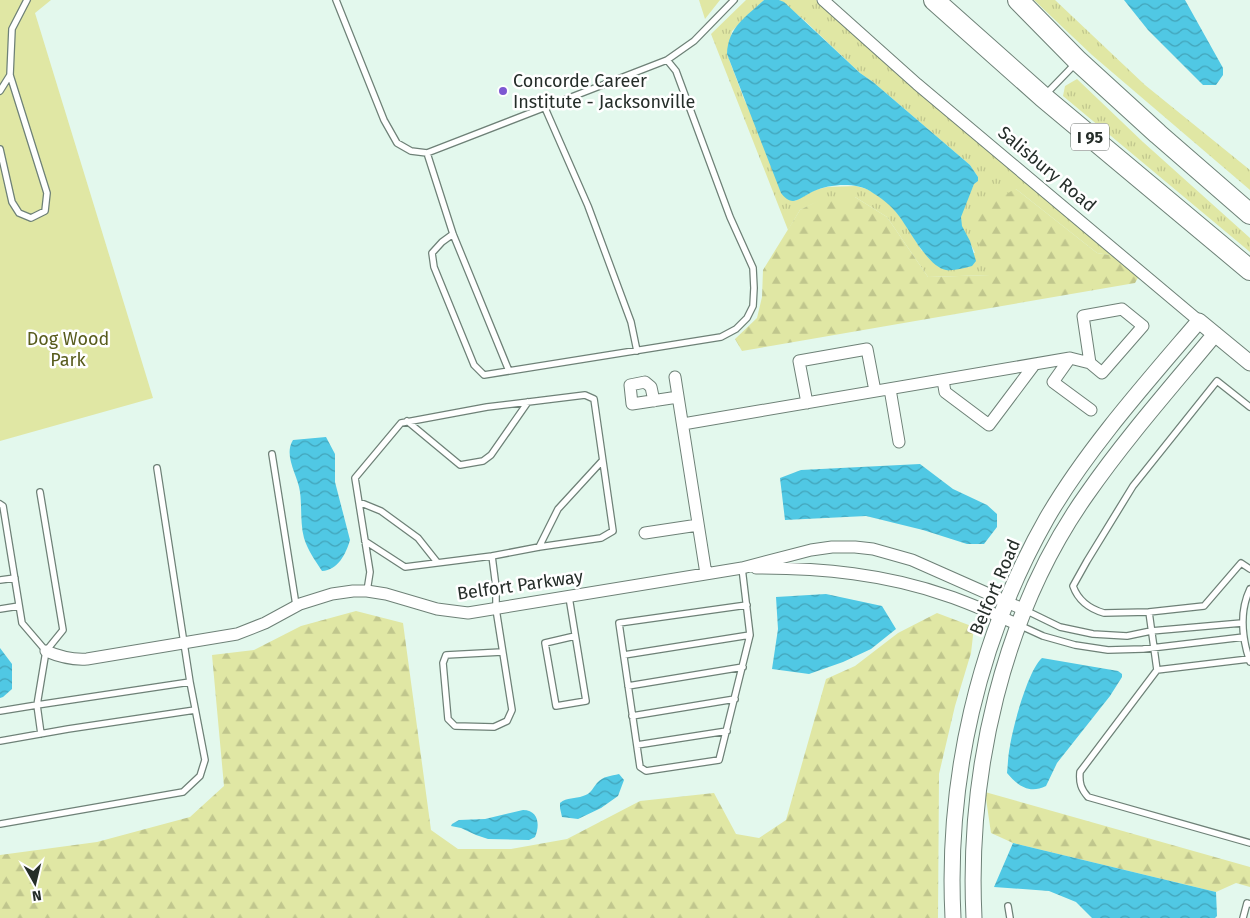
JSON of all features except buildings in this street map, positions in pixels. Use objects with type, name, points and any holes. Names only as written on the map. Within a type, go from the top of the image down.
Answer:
[{"type":"highway","name":"I 95","points":[[934,0],[1043,97],[1250,270]]},
{"type":"highway","name":"I 95","points":[[1018,0],[1078,61],[1250,214]]},
{"type":"street","name":"Salisbury Road","points":[[824,0],[918,84],[1250,363]]},
{"type":"street","points":[[683,424],[1070,358],[1090,363],[1102,373],[1143,326],[1122,309],[1083,316],[1090,363]]},
{"type":"street","name":"Belfort Road","points":[[953,918],[951,884],[954,814],[965,740],[984,665],[1000,617],[1037,537],[1069,483],[1114,423],[1199,320]]},
{"type":"street","name":"Belfort Road","points":[[974,918],[972,883],[975,816],[986,743],[997,690],[1019,625],[1053,549],[1086,495],[1130,435],[1215,334]]},
{"type":"street","points":[[807,403],[799,360],[867,349],[875,391]]},
{"type":"street","points":[[1070,358],[1053,382],[1091,410]]},
{"type":"street","points":[[943,380],[945,392],[989,425],[1034,365]]},
{"type":"street","points":[[675,377],[706,574]]},
{"type":"street","points":[[890,389],[899,442]]},
{"type":"street","points":[[654,401],[678,397]]},
{"type":"street","points":[[645,533],[698,525]]},
{"type":"street","name":"Belfort Parkway","points":[[46,651],[67,658],[87,660],[237,634],[251,630],[296,606],[332,594],[367,591],[386,594],[454,613],[468,614],[742,568],[811,550],[840,547],[873,549],[893,554],[930,567],[1026,610]]},
{"type":"street","name":"Belfort Parkway","points":[[742,568],[809,569],[869,575],[950,596],[1019,625]]},
{"type":"lane","points":[[0,149],[12,202],[19,213],[31,218],[45,211],[47,193],[10,75],[12,29],[27,0]]},
{"type":"lane","points":[[336,0],[384,120],[393,136],[398,143],[411,151],[427,153],[668,60],[694,41],[734,0]]},
{"type":"lane","points":[[453,234],[442,242],[432,254],[434,267],[474,366],[484,375],[637,352],[721,337],[736,329],[747,318],[752,306],[754,288],[753,268],[730,217],[676,71],[668,60]]},
{"type":"lane","points":[[1043,97],[1078,61]]},
{"type":"lane","points":[[0,91],[10,75]]},
{"type":"lane","points":[[545,108],[588,206],[631,322],[637,352]]},
{"type":"lane","points":[[427,153],[453,234],[509,371]]},
{"type":"lane","points":[[1250,408],[1217,382],[1133,486],[1073,586],[1076,595],[1093,610],[1104,613],[1149,612],[1204,606],[1241,563],[1250,569]]},
{"type":"lane","points":[[365,541],[405,567],[492,556],[601,538],[613,530],[594,399],[585,395],[487,407],[402,423],[355,478],[359,502],[365,541],[370,572],[367,591]]},
{"type":"lane","points":[[407,421],[460,465],[483,461],[491,455],[528,402]]},
{"type":"lane","points":[[272,454],[296,606]]},
{"type":"lane","points":[[539,547],[558,509],[602,460]]},
{"type":"lane","points":[[0,824],[182,792],[200,776],[205,760],[190,682],[157,468]]},
{"type":"lane","points":[[40,492],[63,630],[46,651],[37,705],[40,734]]},
{"type":"lane","points":[[359,502],[381,511],[418,538],[437,562]]},
{"type":"lane","points":[[0,504],[3,506],[22,623],[46,651]]},
{"type":"lane","points":[[492,556],[496,587],[496,609],[512,710],[507,721],[494,727],[455,726],[448,719],[443,663],[446,655],[502,652]]},
{"type":"lane","points":[[742,568],[747,605],[750,635],[719,760],[646,771],[640,767],[619,623],[747,605]]},
{"type":"lane","points":[[0,580],[15,578]]},
{"type":"lane","points":[[1157,670],[1249,661],[1242,623],[1247,595],[1250,589]]},
{"type":"lane","points":[[569,597],[586,701],[556,706],[545,643],[575,636]]},
{"type":"lane","points":[[0,609],[20,606]]},
{"type":"lane","points":[[1026,610],[1060,627],[1093,634],[1127,636],[1151,631],[1242,623]]},
{"type":"lane","points":[[1149,612],[1157,670],[1080,772],[1082,791],[1088,797],[1250,843]]},
{"type":"lane","points":[[1019,625],[1043,636],[1075,645],[1108,650],[1154,648],[1244,637]]},
{"type":"lane","points":[[624,655],[750,635]]},
{"type":"lane","points":[[628,686],[742,667]]},
{"type":"lane","points":[[0,711],[190,682]]},
{"type":"lane","points":[[632,716],[735,699]]},
{"type":"lane","points":[[0,741],[196,710]]},
{"type":"lane","points":[[637,745],[727,730]]},
{"type":"lane","points":[[1243,918],[1247,903],[1250,904]]},
{"type":"lane","points":[[1008,906],[1010,918]]},
{"type":"green space","name":"Dog Wood Park","points":[[0,0],[51,0],[35,13],[153,398],[0,441]]},
{"type":"green space","points":[[699,0],[720,0],[705,19]]},
{"type":"green space","points":[[746,0],[764,0],[732,31],[727,54],[744,99],[795,201],[815,190],[827,187],[856,186],[867,189],[885,200],[900,216],[922,251],[975,253],[962,227],[961,216],[964,205],[974,184],[978,181],[978,177],[970,165],[860,73],[803,19],[779,0],[816,0],[874,53],[1116,256],[1097,253],[1016,189],[990,275],[928,277],[887,217],[855,197],[825,198],[800,210],[788,230],[711,34]]},
{"type":"green space","points":[[1034,0],[1055,0],[1145,85],[1250,170],[1250,190],[1092,55]]},
{"type":"green space","points":[[1077,79],[1143,142],[1250,238],[1250,252],[1063,96],[1065,86]]},
{"type":"green space","points":[[1016,189],[1097,253],[1116,256],[1139,276],[1135,283],[742,351],[735,339],[757,318],[762,297],[763,270],[800,210],[825,197],[855,197],[887,217],[928,277],[990,275],[972,225],[982,206]]},
{"type":"green space","points":[[356,611],[403,623],[431,830],[458,849],[511,849],[567,839],[640,801],[714,793],[736,834],[759,838],[786,820],[826,679],[855,666],[898,633],[937,613],[974,627],[971,653],[955,706],[939,774],[938,918],[0,918],[0,855],[97,842],[190,817],[224,786],[212,655],[254,650],[301,626]]},
{"type":"green space","points":[[985,792],[1250,867],[1250,887],[1236,883],[1216,892],[1013,843],[991,833]]},
{"type":"water","points":[[764,0],[784,2],[860,73],[970,165],[978,177],[978,181],[974,184],[961,217],[962,226],[970,241],[976,261],[972,266],[946,270],[932,262],[893,208],[864,188],[850,185],[827,187],[793,201],[781,193],[727,54],[728,45],[734,30]]},
{"type":"water","points":[[1124,0],[1185,0],[1223,68],[1223,75],[1216,85],[1203,85],[1148,30]]},
{"type":"water","points":[[326,437],[335,454],[335,482],[350,540],[344,556],[337,564],[333,568],[322,571],[304,538],[300,492],[290,459],[290,446],[293,440]]},
{"type":"water","points":[[920,464],[953,489],[987,505],[997,514],[997,527],[984,544],[967,544],[923,530],[866,516],[785,520],[780,478],[801,470]]},
{"type":"water","points":[[826,594],[882,606],[896,629],[871,649],[843,662],[809,674],[772,669],[778,629],[776,597]]},
{"type":"water","points":[[0,648],[12,664],[12,689],[0,698]]},
{"type":"water","points":[[1042,658],[1118,671],[1122,674],[1122,677],[1110,696],[1057,763],[1046,786],[1029,789],[1015,782],[1007,773],[1008,756],[1022,699],[1032,674]]},
{"type":"water","points":[[619,774],[624,780],[618,796],[601,808],[578,819],[562,817],[560,803],[586,795],[602,779]]},
{"type":"water","points":[[523,810],[532,813],[537,819],[538,824],[535,837],[529,840],[488,839],[451,826],[459,820],[485,819]]},
{"type":"water","points":[[1013,843],[1216,892],[1217,916],[1215,918],[1092,918],[1076,902],[1049,891],[994,887]]},
{"type":"place","name":"Concorde Career Institute - Jacksonville","points":[[503,91]]}]
